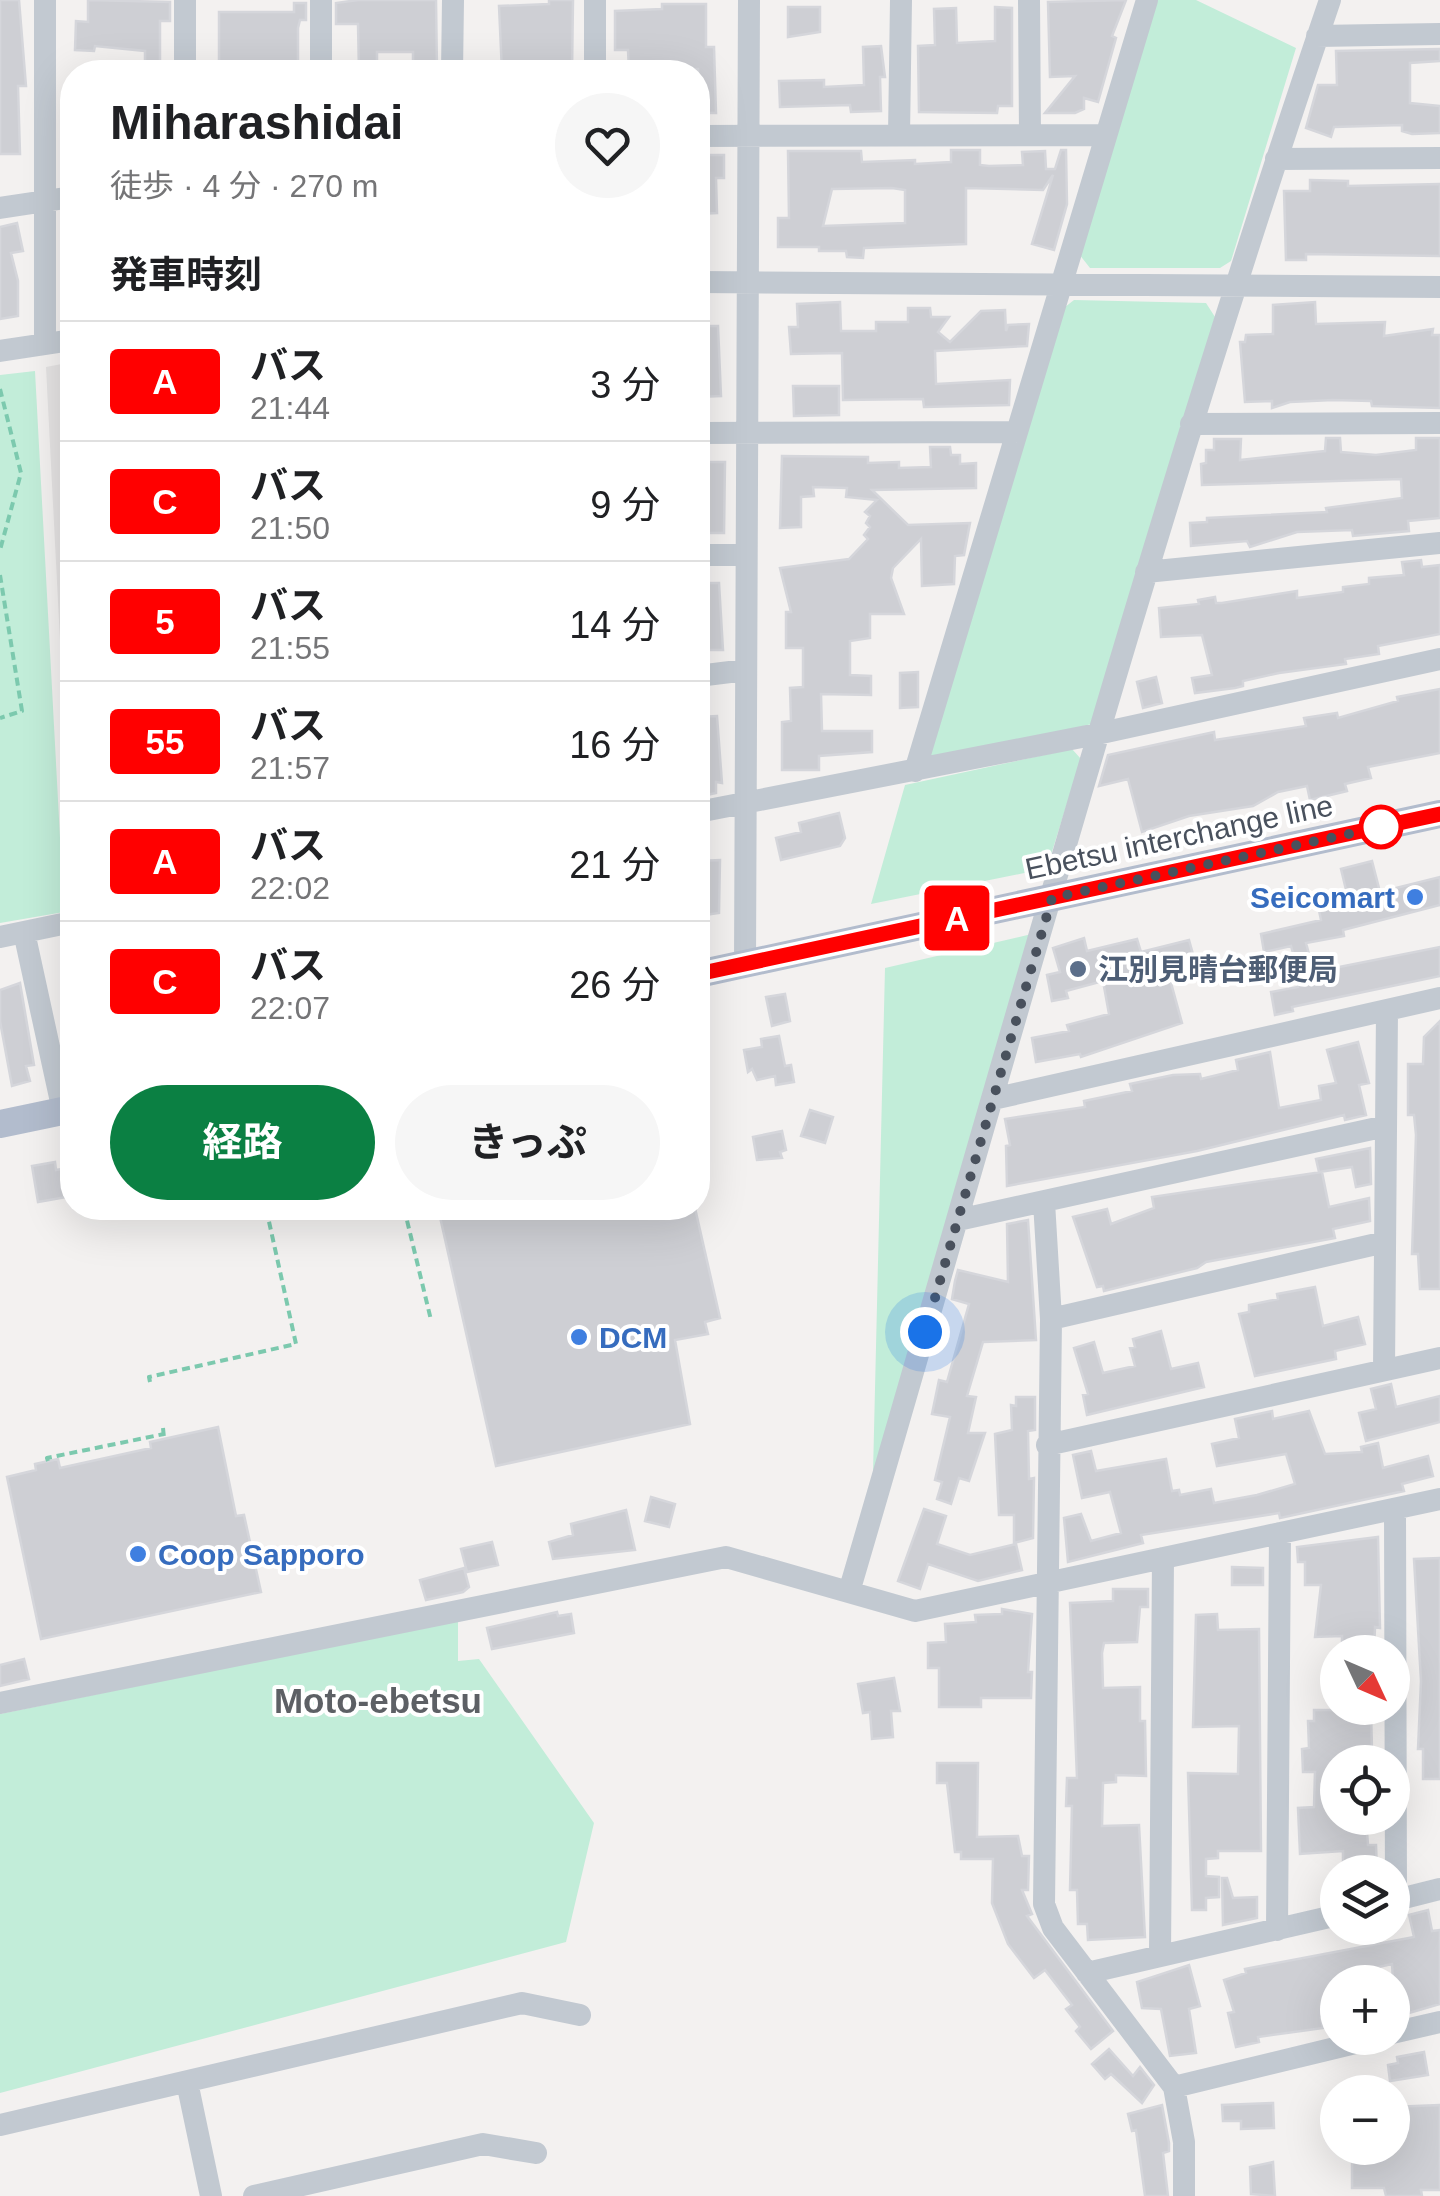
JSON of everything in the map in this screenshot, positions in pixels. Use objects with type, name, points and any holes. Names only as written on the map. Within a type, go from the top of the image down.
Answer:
[{"type":"main road","name":"Ebetsu interchange line","points":[[710,971],[1440,814]]},
{"type":"main road","points":[[0,1124],[60,1112]]},
{"type":"street","points":[[45,0],[45,344]]},
{"type":"street","points":[[185,0],[185,60]]},
{"type":"street","points":[[320,60],[321,0]]},
{"type":"street","points":[[452,60],[453,0]]},
{"type":"street","points":[[595,0],[595,60]]},
{"type":"street","points":[[744,964],[749,0]]},
{"type":"street","points":[[900,135],[901,0]]},
{"type":"street","points":[[1029,0],[1030,135]]},
{"type":"street","points":[[915,771],[1147,0]]},
{"type":"street","points":[[849,1592],[1146,572],[1233,286],[1330,0]]},
{"type":"street","points":[[1318,36],[1440,34]]},
{"type":"street","points":[[710,136],[1106,135]]},
{"type":"street","points":[[1276,160],[1440,158]]},
{"type":"street","points":[[0,208],[60,199]]},
{"type":"street","points":[[710,282],[1440,287]]},
{"type":"street","points":[[0,351],[60,342]]},
{"type":"street","points":[[1191,424],[1440,422]]},
{"type":"street","points":[[710,433],[1016,432]]},
{"type":"street","points":[[1146,572],[1440,543]]},
{"type":"street","points":[[710,555],[746,555]]},
{"type":"street","points":[[710,810],[1098,734],[1440,659]]},
{"type":"street","points":[[710,674],[746,670]]},
{"type":"street","points":[[0,937],[60,924]]},
{"type":"street","points":[[24,932],[60,1078]]},
{"type":"street","points":[[993,1099],[1440,998]]},
{"type":"street","points":[[1384,1370],[1387,1010]]},
{"type":"street","points":[[958,1220],[1386,1126]]},
{"type":"street","points":[[1044,1202],[1051,1319],[1046,1445],[1044,1904],[1053,1928],[1174,2088],[1184,2142],[1184,2196]]},
{"type":"street","points":[[1051,1319],[1385,1242]]},
{"type":"street","points":[[1046,1445],[1440,1358]]},
{"type":"street","points":[[0,1704],[726,1557],[916,1611],[1440,1499]]},
{"type":"street","points":[[1394,1855],[1395,1509]]},
{"type":"street","points":[[1277,1930],[1280,1533]]},
{"type":"street","points":[[1160,1956],[1163,1558]]},
{"type":"street","points":[[1410,1897],[1440,1890]]},
{"type":"street","points":[[1087,1973],[1320,1919]]},
{"type":"street","points":[[0,2126],[522,2003],[580,2014]]},
{"type":"street","points":[[1410,2030],[1440,2022]]},
{"type":"street","points":[[1174,2088],[1320,2052]]},
{"type":"street","points":[[187,2082],[211,2196]]},
{"type":"street","points":[[254,2196],[483,2144],[536,2154]]},
{"type":"path","points":[[0,389],[21,473],[0,550]]},
{"type":"path","points":[[0,575],[22,712],[0,718]]},
{"type":"path","points":[[150,1382],[149,1377],[296,1344],[269,1220]]},
{"type":"path","points":[[407,1220],[431,1320]]},
{"type":"path","points":[[48,1461],[164,1433]]},
{"type":"shaded area","points":[[60,364],[60,641],[46,367]]},
{"type":"green space","points":[[1157,0],[1196,0],[1296,48],[1231,261],[1220,268],[1090,268],[1079,254]]},
{"type":"green space","points":[[1074,300],[1206,303],[1215,317],[1092,724],[936,759],[929,755],[1060,311]]},
{"type":"green space","points":[[35,371],[60,837],[60,913],[0,923],[0,375]]},
{"type":"green space","points":[[1072,749],[1081,759],[1050,858],[1034,871],[871,904],[905,785]]},
{"type":"green space","points":[[1036,933],[873,1473],[885,968]]},
{"type":"green space","points":[[458,1620],[458,1661],[479,1659],[594,1823],[566,1942],[0,2093],[0,1714]]},
{"type":"building","points":[[0,0],[19,0],[26,86],[18,86],[20,154],[0,154]]},
{"type":"building","points":[[88,0],[170,2],[170,21],[160,21],[160,60],[145,60],[145,51],[95,46],[94,51],[75,50],[76,21],[88,22]]},
{"type":"building","points":[[436,0],[437,60],[413,60],[413,52],[377,52],[377,60],[359,60],[358,24],[336,24],[336,3]]},
{"type":"building","points":[[549,0],[573,0],[572,60],[501,60],[499,6],[549,4]]},
{"type":"building","points":[[1126,0],[1112,36],[1116,38],[1098,102],[1084,98],[1084,109],[1075,113],[1045,113],[1075,76],[1050,77],[1048,2]]},
{"type":"building","points":[[294,3],[306,3],[306,20],[300,20],[298,28],[298,60],[219,60],[219,12],[294,12]]},
{"type":"building","points":[[662,4],[706,4],[706,47],[714,47],[716,113],[710,113],[710,60],[628,60],[628,50],[615,50],[615,11],[662,9]]},
{"type":"building","points":[[788,7],[820,7],[820,32],[788,37]]},
{"type":"building","points":[[995,7],[1012,8],[1012,106],[998,106],[997,113],[919,112],[918,46],[935,45],[934,9],[956,8],[957,43],[995,41]]},
{"type":"building","points":[[881,46],[885,77],[880,77],[881,111],[851,112],[850,105],[780,107],[779,81],[824,80],[824,87],[864,85],[863,47]]},
{"type":"building","points":[[1440,49],[1440,61],[1410,63],[1410,103],[1440,106],[1440,133],[1412,134],[1402,131],[1402,125],[1334,127],[1331,137],[1306,128],[1318,85],[1337,85],[1336,51]]},
{"type":"building","points":[[951,150],[980,150],[980,165],[989,166],[1023,165],[1022,152],[1045,151],[1046,169],[1055,169],[1061,150],[1066,150],[1067,204],[1054,250],[1032,244],[1053,175],[1043,190],[966,188],[966,244],[864,248],[863,258],[847,257],[846,251],[819,251],[819,247],[778,247],[778,218],[789,218],[788,151],[861,151],[862,162],[951,162]],"holes":[[[832,189],[905,190],[905,223],[823,226]]]},
{"type":"building","points":[[710,155],[724,155],[724,178],[716,178],[717,213],[710,213]]},
{"type":"building","points":[[1310,180],[1348,181],[1348,186],[1440,184],[1440,256],[1306,254],[1306,260],[1286,260],[1284,191],[1310,191]]},
{"type":"building","points":[[17,223],[23,251],[11,253],[18,281],[18,316],[0,319],[0,227]]},
{"type":"building","points":[[840,302],[841,331],[876,331],[876,322],[908,322],[908,308],[930,308],[931,317],[949,317],[938,332],[950,342],[981,311],[1005,310],[1006,331],[1008,325],[1029,324],[1027,346],[935,351],[936,384],[1010,380],[1009,405],[924,407],[923,399],[843,400],[842,353],[791,354],[789,327],[798,327],[797,304]]},
{"type":"building","points":[[1315,302],[1316,324],[1385,322],[1384,336],[1433,329],[1432,335],[1440,335],[1440,408],[1372,406],[1371,401],[1333,400],[1290,402],[1272,408],[1272,401],[1245,402],[1240,342],[1245,342],[1246,335],[1273,334],[1273,305]]},
{"type":"building","points":[[710,326],[718,326],[721,396],[710,396]]},
{"type":"building","points":[[793,386],[839,386],[839,415],[794,416]]},
{"type":"building","points":[[1326,438],[1340,438],[1341,452],[1376,455],[1416,450],[1416,438],[1440,438],[1440,518],[1408,521],[1409,531],[1353,536],[1352,530],[1297,532],[1250,547],[1247,541],[1191,546],[1190,523],[1207,522],[1207,518],[1327,512],[1326,508],[1402,498],[1401,479],[1202,485],[1201,464],[1206,463],[1206,450],[1214,450],[1214,439],[1241,439],[1240,460],[1325,451]]},
{"type":"building","points":[[930,447],[950,447],[951,455],[960,455],[960,464],[976,463],[976,488],[872,490],[908,525],[970,523],[964,555],[955,556],[954,584],[922,586],[921,539],[893,568],[891,578],[904,614],[870,614],[870,638],[850,641],[850,675],[871,676],[871,695],[821,694],[822,731],[872,731],[872,752],[819,756],[819,770],[782,770],[782,722],[791,721],[790,688],[803,687],[803,648],[786,648],[786,612],[791,612],[780,568],[849,559],[868,539],[864,535],[870,527],[866,523],[870,516],[865,512],[877,500],[846,497],[847,488],[813,487],[814,496],[801,497],[801,527],[780,528],[782,456],[868,457],[868,463],[899,462],[899,468],[931,467]]},
{"type":"building","points":[[710,462],[725,462],[724,533],[710,533]]},
{"type":"building","points":[[1421,560],[1422,567],[1440,565],[1440,634],[1378,646],[1379,654],[1345,659],[1346,664],[1279,673],[1243,681],[1243,686],[1235,688],[1195,693],[1192,678],[1212,675],[1202,635],[1161,637],[1159,608],[1199,604],[1198,600],[1215,597],[1216,603],[1222,603],[1297,591],[1297,598],[1343,592],[1343,587],[1369,584],[1369,578],[1404,575],[1402,562]]},
{"type":"building","points":[[710,583],[719,583],[723,650],[710,650]]},
{"type":"building","points":[[918,672],[918,707],[900,708],[900,673]]},
{"type":"building","points":[[1156,677],[1162,703],[1143,708],[1137,682]]},
{"type":"building","points":[[1440,689],[1440,753],[1368,767],[1371,778],[1345,784],[1347,791],[1310,800],[1307,786],[1278,792],[1253,806],[1189,816],[1142,832],[1128,779],[1099,786],[1108,755],[1214,732],[1215,740],[1306,726],[1304,718],[1337,713],[1338,718],[1398,701],[1397,697]]},
{"type":"building","points":[[710,716],[717,716],[722,783],[716,782],[716,793],[710,794]]},
{"type":"building","points":[[839,813],[845,838],[840,846],[781,860],[776,838],[801,832],[799,823]]},
{"type":"building","points":[[710,860],[720,860],[719,913],[710,914]]},
{"type":"building","points":[[1372,861],[1380,892],[1440,877],[1440,905],[1343,930],[1344,936],[1306,943],[1314,972],[1440,947],[1440,976],[1292,1007],[1293,1011],[1275,1015],[1271,992],[1298,987],[1299,975],[1291,946],[1264,952],[1261,934],[1321,920],[1317,901],[1347,894],[1341,869]]},
{"type":"building","points":[[1084,938],[1087,951],[1137,939],[1141,952],[1189,940],[1196,965],[1168,972],[1182,1023],[1081,1057],[1080,1054],[1036,1062],[1032,1038],[1069,1031],[1067,1025],[1109,1014],[1103,981],[1066,991],[1068,998],[1052,1001],[1047,975],[1060,972],[1053,948]]},
{"type":"building","points":[[20,983],[34,1065],[26,1066],[30,1081],[12,1086],[0,1021],[0,990]]},
{"type":"building","points":[[785,994],[790,1021],[772,1026],[766,997]]},
{"type":"building","points":[[1440,1021],[1440,1289],[1420,1289],[1418,1254],[1412,1254],[1416,1135],[1414,1115],[1408,1115],[1408,1064],[1423,1064],[1424,1037]]},
{"type":"building","points":[[779,1036],[785,1066],[791,1065],[794,1082],[776,1085],[775,1076],[757,1080],[752,1069],[748,1072],[744,1050],[762,1047],[761,1039]]},
{"type":"building","points":[[1358,1042],[1369,1083],[1359,1085],[1366,1115],[1345,1120],[1344,1115],[1197,1151],[1007,1186],[1006,1146],[1010,1145],[1005,1119],[1085,1107],[1084,1101],[1132,1091],[1130,1084],[1173,1075],[1200,1074],[1201,1079],[1238,1070],[1236,1060],[1270,1052],[1279,1108],[1321,1100],[1319,1086],[1336,1083],[1327,1050]]},
{"type":"building","points":[[810,1110],[833,1117],[825,1143],[801,1136]]},
{"type":"building","points":[[782,1131],[786,1150],[780,1152],[782,1158],[757,1160],[753,1137]]},
{"type":"building","points":[[1370,1148],[1371,1184],[1356,1187],[1352,1167],[1319,1172],[1316,1159]]},
{"type":"building","points":[[55,1162],[56,1170],[60,1169],[60,1198],[38,1202],[32,1166]]},
{"type":"building","points":[[1322,1172],[1329,1207],[1369,1198],[1370,1221],[1333,1229],[1335,1238],[1206,1262],[1197,1268],[1104,1291],[1103,1286],[1097,1287],[1073,1217],[1107,1209],[1111,1224],[1154,1208],[1152,1197]]},
{"type":"building","name":"DCM","points":[[441,1220],[698,1220],[720,1318],[705,1322],[708,1334],[675,1340],[690,1424],[496,1466]]},
{"type":"building","points":[[1028,1220],[1036,1340],[983,1342],[967,1396],[976,1397],[968,1433],[985,1433],[969,1481],[959,1478],[951,1504],[937,1499],[942,1482],[935,1480],[950,1417],[932,1414],[939,1380],[947,1382],[969,1304],[952,1299],[955,1281],[958,1270],[1008,1282],[1007,1224]]},
{"type":"building","points":[[1315,1287],[1323,1326],[1358,1317],[1365,1344],[1335,1351],[1336,1359],[1255,1376],[1239,1314],[1249,1312],[1249,1305],[1278,1299],[1277,1294]]},
{"type":"building","points":[[1161,1331],[1171,1369],[1198,1363],[1204,1387],[1087,1415],[1083,1395],[1088,1394],[1074,1348],[1094,1342],[1103,1373],[1135,1366],[1130,1348],[1135,1347],[1133,1339]]},
{"type":"building","points":[[1391,1384],[1396,1407],[1440,1396],[1440,1422],[1366,1441],[1359,1413],[1376,1409],[1371,1389]]},
{"type":"building","points":[[1016,1397],[1035,1397],[1035,1430],[1028,1431],[1029,1479],[1034,1478],[1033,1538],[1014,1543],[1014,1515],[999,1515],[995,1434],[1012,1430],[1011,1405],[1016,1406]]},
{"type":"building","points":[[1272,1411],[1273,1419],[1309,1411],[1325,1454],[1362,1452],[1361,1447],[1378,1443],[1383,1468],[1428,1456],[1433,1476],[1402,1484],[1404,1491],[1280,1518],[1279,1513],[1141,1535],[1143,1543],[1068,1562],[1064,1518],[1081,1514],[1091,1541],[1121,1533],[1110,1492],[1082,1498],[1073,1455],[1091,1451],[1096,1471],[1166,1459],[1172,1491],[1179,1490],[1180,1495],[1211,1489],[1214,1503],[1257,1495],[1295,1484],[1286,1454],[1217,1466],[1212,1444],[1239,1438],[1235,1419]]},
{"type":"building","name":"Coop Sapporo","points":[[218,1427],[236,1516],[244,1515],[261,1592],[41,1639],[7,1477],[36,1470],[35,1464],[58,1459],[60,1468],[151,1448],[150,1442]]},
{"type":"building","points":[[651,1497],[675,1504],[669,1527],[645,1521]]},
{"type":"building","points":[[924,1509],[946,1516],[937,1544],[970,1555],[1016,1544],[1022,1570],[978,1581],[928,1564],[920,1589],[898,1581]]},
{"type":"building","points":[[626,1510],[635,1550],[553,1559],[549,1542],[573,1535],[571,1524]]},
{"type":"building","points":[[1378,1537],[1380,1628],[1375,1627],[1375,1635],[1315,1637],[1321,1585],[1305,1585],[1305,1562],[1298,1562],[1297,1547]]},
{"type":"building","points":[[492,1542],[498,1565],[467,1572],[461,1549]]},
{"type":"building","points":[[1440,1558],[1440,1779],[1423,1779],[1423,1749],[1418,1749],[1421,1681],[1414,1559]]},
{"type":"building","points":[[1232,1567],[1263,1568],[1263,1585],[1232,1585]]},
{"type":"building","points":[[464,1568],[469,1587],[463,1592],[426,1600],[420,1580]]},
{"type":"building","points":[[1113,1589],[1148,1589],[1148,1607],[1140,1607],[1137,1642],[1104,1643],[1102,1653],[1103,1688],[1140,1687],[1146,1776],[1116,1775],[1116,1782],[1103,1783],[1102,1826],[1139,1825],[1145,1937],[1088,1940],[1087,1924],[1078,1924],[1077,1890],[1070,1890],[1072,1806],[1066,1806],[1067,1778],[1077,1778],[1070,1603],[1113,1601]]},
{"type":"building","points":[[1002,1609],[1032,1614],[1028,1672],[1032,1672],[1031,1698],[981,1698],[981,1707],[939,1707],[939,1668],[928,1668],[928,1643],[946,1642],[945,1624],[976,1622],[975,1615],[1002,1614]]},
{"type":"building","points":[[557,1612],[558,1616],[571,1614],[574,1633],[492,1649],[487,1628]]},
{"type":"building","points":[[1217,1614],[1218,1630],[1259,1629],[1261,1851],[1218,1851],[1218,1858],[1206,1859],[1206,1876],[1219,1877],[1219,1897],[1206,1898],[1206,1910],[1192,1910],[1188,1773],[1238,1774],[1239,1726],[1193,1727],[1196,1615]]},
{"type":"building","points":[[24,1659],[29,1679],[0,1686],[0,1665]]},
{"type":"building","points":[[894,1678],[900,1711],[891,1711],[893,1737],[872,1739],[870,1712],[863,1713],[858,1684]]},
{"type":"building","points":[[1314,1710],[1320,1710],[1320,1725],[1371,1725],[1372,1745],[1320,1745],[1320,1835],[1367,1835],[1368,1845],[1376,1845],[1376,1855],[1343,1855],[1343,1851],[1300,1854],[1298,1808],[1314,1807],[1315,1772],[1303,1772],[1302,1749],[1309,1748],[1308,1721],[1314,1721]]},
{"type":"building","points":[[937,1763],[978,1763],[977,1837],[1018,1836],[1022,1856],[1029,1856],[1028,1890],[1022,1890],[1032,1914],[1027,1916],[1113,2031],[1091,2049],[1076,2031],[1080,2027],[1066,2009],[1072,2005],[1045,1970],[1034,1978],[1008,1944],[992,1903],[993,1859],[961,1859],[961,1852],[955,1852],[947,1783],[937,1783]]},
{"type":"building","points":[[1222,1878],[1227,1878],[1233,1898],[1257,1897],[1257,1918],[1223,1925]]},
{"type":"building","points":[[1428,1910],[1432,1931],[1440,1930],[1440,2004],[1410,2013],[1410,1965],[1320,1965],[1320,2028],[1258,2037],[1259,2042],[1236,2047],[1228,2013],[1234,2012],[1224,1980],[1246,1973],[1245,1969],[1372,1945],[1410,1945],[1410,1938],[1414,1937],[1410,1915]]},
{"type":"building","points":[[1189,1965],[1200,2006],[1189,2009],[1196,2053],[1170,2056],[1161,2009],[1142,2008],[1137,1982]]},
{"type":"building","points":[[1109,2049],[1133,2076],[1140,2067],[1154,2085],[1142,2103],[1111,2074],[1105,2079],[1092,2064]]},
{"type":"building","points":[[1424,2052],[1428,2075],[1389,2075],[1388,2065],[1398,2063],[1397,2057]]},
{"type":"building","points":[[1273,2103],[1274,2128],[1241,2129],[1241,2121],[1223,2121],[1222,2105]]},
{"type":"building","points":[[1162,2105],[1169,2143],[1169,2151],[1163,2153],[1168,2196],[1145,2196],[1136,2130],[1132,2131],[1128,2114]]},
{"type":"building","points":[[1440,2105],[1440,2190],[1421,2190],[1422,2196],[1386,2196],[1384,2188],[1352,2188],[1352,2165],[1410,2165],[1410,2106]]},
{"type":"building","points":[[1273,2162],[1275,2196],[1251,2194],[1250,2167]]},
{"type":"bus line","name":"A","points":[[710,971],[1440,814]]},
{"type":"place","name":"Seicomart","points":[[1415,897]]},
{"type":"place","name":"江別見晴台郵便局","points":[[1078,969]]},
{"type":"place","name":"DCM","points":[[579,1337]]},
{"type":"place","name":"Coop Sapporo","points":[[138,1554]]},
{"type":"district","name":"Moto-ebetsu","points":[[378,1700]]},
{"type":"route","points":[[925,1332],[1052,898],[1381,827]]}]
